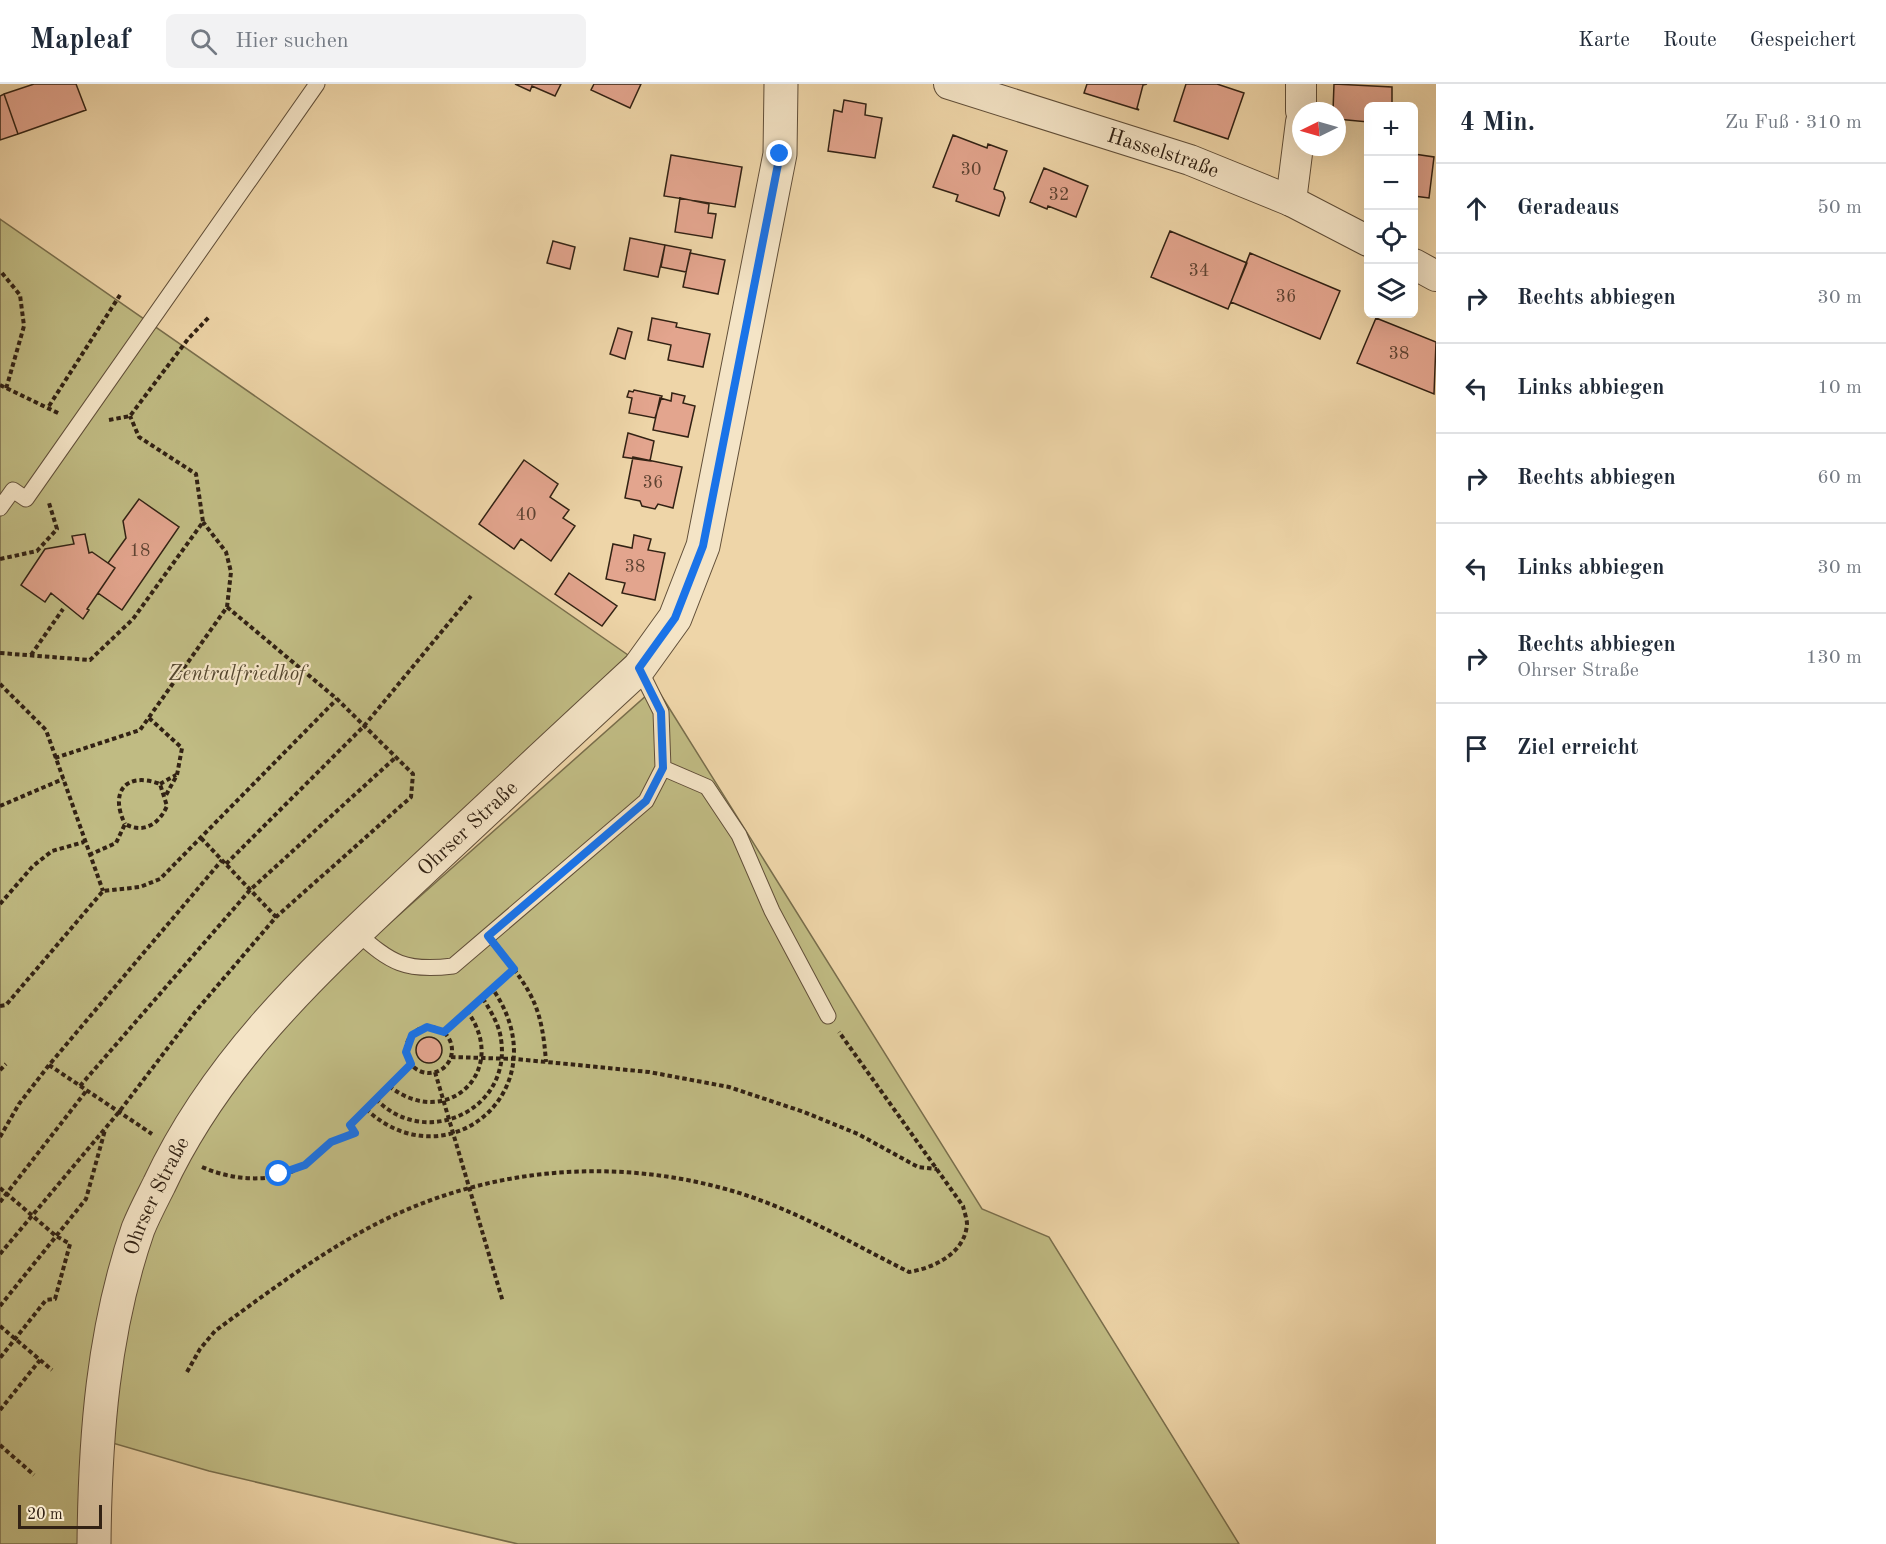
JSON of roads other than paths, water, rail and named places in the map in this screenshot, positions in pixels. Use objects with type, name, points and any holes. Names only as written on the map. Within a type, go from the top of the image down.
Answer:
[{"type":"street","name":"Ohrser Straße","points":[[94,1544],[95,1482],[105,1366],[115,1307],[139,1227],[175,1151],[247,1044],[329,956],[639,668],[675,618],[703,546],[780,154],[781,84]]},
{"type":"street","name":"Hasselstraße","points":[[950,84],[1190,160],[1291,201],[1364,239]]},
{"type":"street","points":[[1301,84],[1301,102]]},
{"type":"street","points":[[1291,201],[1297,156]]},
{"type":"street","points":[[1418,267],[1436,276]]},
{"type":"lane","points":[[0,508],[13,490],[26,499],[317,84]]},
{"type":"lane","points":[[356,932],[386,959],[424,970],[453,966],[646,801],[663,768],[661,712],[639,668]]},
{"type":"lane","points":[[663,768],[707,787],[739,835],[772,911],[828,1016]]},
{"type":"park label","name":"Zentralfriedhof","points":[[237,673]]}]
